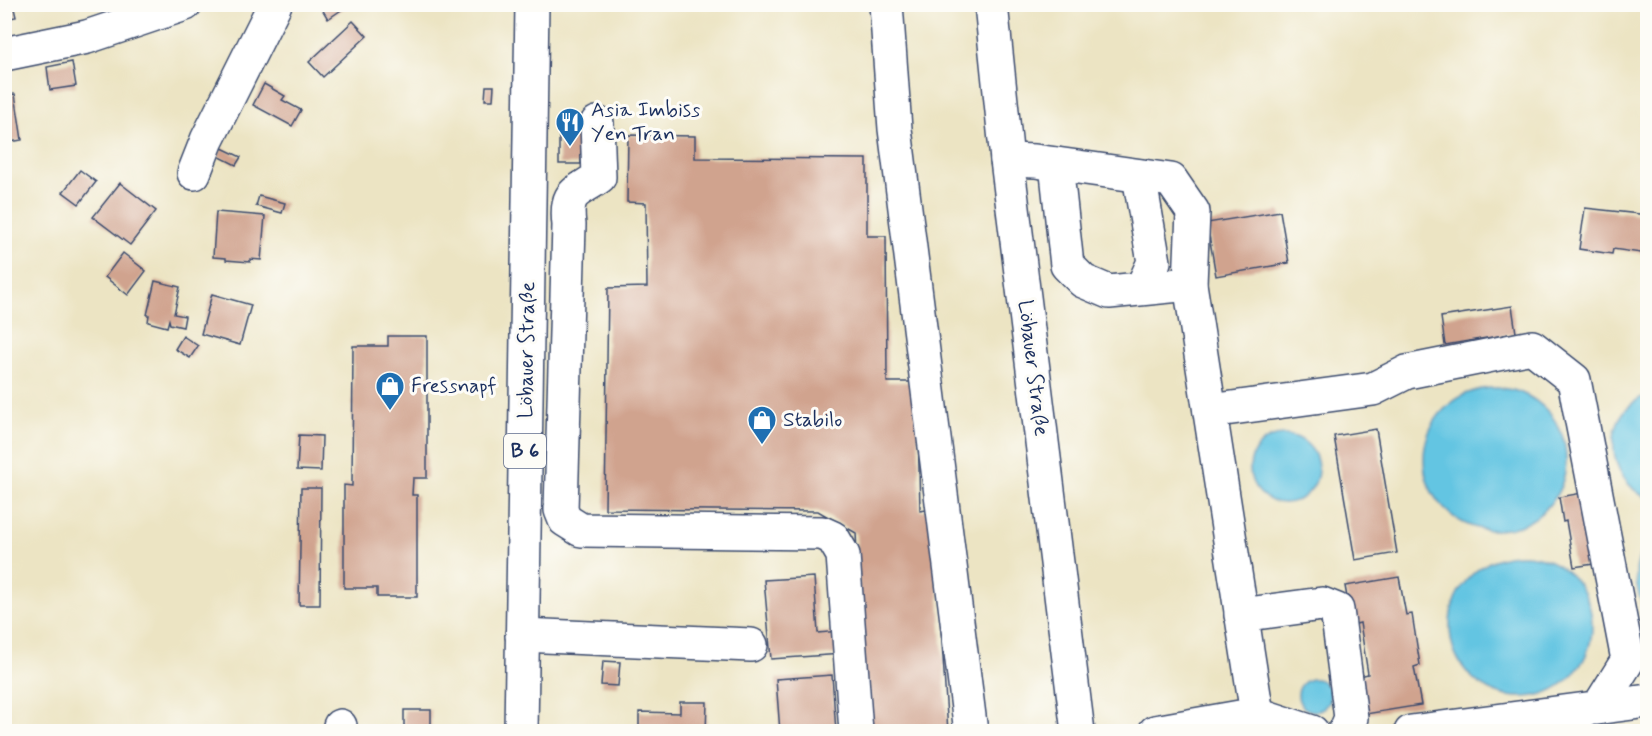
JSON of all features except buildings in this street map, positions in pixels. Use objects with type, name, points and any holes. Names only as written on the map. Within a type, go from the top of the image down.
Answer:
[{"type":"street","points":[[4,54],[87,37],[185,4]]},
{"type":"street","points":[[194,173],[207,140],[275,4]]},
{"type":"street","name":"Löbauer Straße","points":[[521,732],[532,4]]},
{"type":"street","points":[[886,4],[895,129],[971,732]]},
{"type":"street","name":"Löbauer Straße","points":[[991,4],[1007,159],[1078,732]]},
{"type":"street","points":[[597,123],[599,177],[577,190],[567,206],[569,225],[561,510],[565,520],[581,530],[822,533],[833,537],[843,555],[856,732]]},
{"type":"street","points":[[1007,159],[1172,180],[1193,212],[1190,284],[1257,714]]},
{"type":"street","points":[[1056,164],[1067,265],[1083,281],[1110,292],[1190,284]]},
{"type":"street","points":[[1139,176],[1154,261],[1142,288]]},
{"type":"street","points":[[1210,411],[1373,389],[1407,372],[1532,347],[1574,380],[1628,660],[1598,708]]},
{"type":"street","points":[[1241,615],[1322,604],[1337,610],[1351,718],[1345,732]]},
{"type":"street","points":[[522,635],[750,645]]},
{"type":"street","points":[[1411,732],[1647,701]]},
{"type":"street","points":[[1155,732],[1257,714],[1312,732]]},
{"type":"water","points":[[1495,388],[1522,393],[1545,409],[1561,432],[1566,459],[1561,486],[1545,509],[1522,525],[1495,530],[1468,525],[1445,509],[1429,486],[1424,459],[1429,432],[1445,409],[1468,393]]},
{"type":"water","points":[[1647,395],[1647,498],[1633,489],[1623,476],[1616,461],[1614,446],[1615,430],[1621,416],[1632,404]]},
{"type":"water","points":[[1284,435],[1297,437],[1308,445],[1316,456],[1318,469],[1316,482],[1308,493],[1297,501],[1284,503],[1271,501],[1260,493],[1252,482],[1250,469],[1252,456],[1260,445],[1271,437]]},
{"type":"water","points":[[1647,544],[1647,611],[1639,595],[1636,577],[1638,560]]},
{"type":"water","points":[[1521,555],[1548,560],[1571,576],[1587,599],[1592,626],[1587,653],[1571,676],[1548,692],[1521,697],[1494,692],[1471,676],[1455,653],[1450,626],[1455,599],[1471,576],[1494,560]]},
{"type":"water","points":[[1314,679],[1326,683],[1330,695],[1326,707],[1314,711],[1302,707],[1298,695],[1302,683]]},
{"type":"place","name":"Asia Imbiss Yen Tran","points":[[570,148]]},
{"type":"place","name":"Fressnapf","points":[[390,412]]},
{"type":"place","name":"Stabilo","points":[[762,446]]}]
